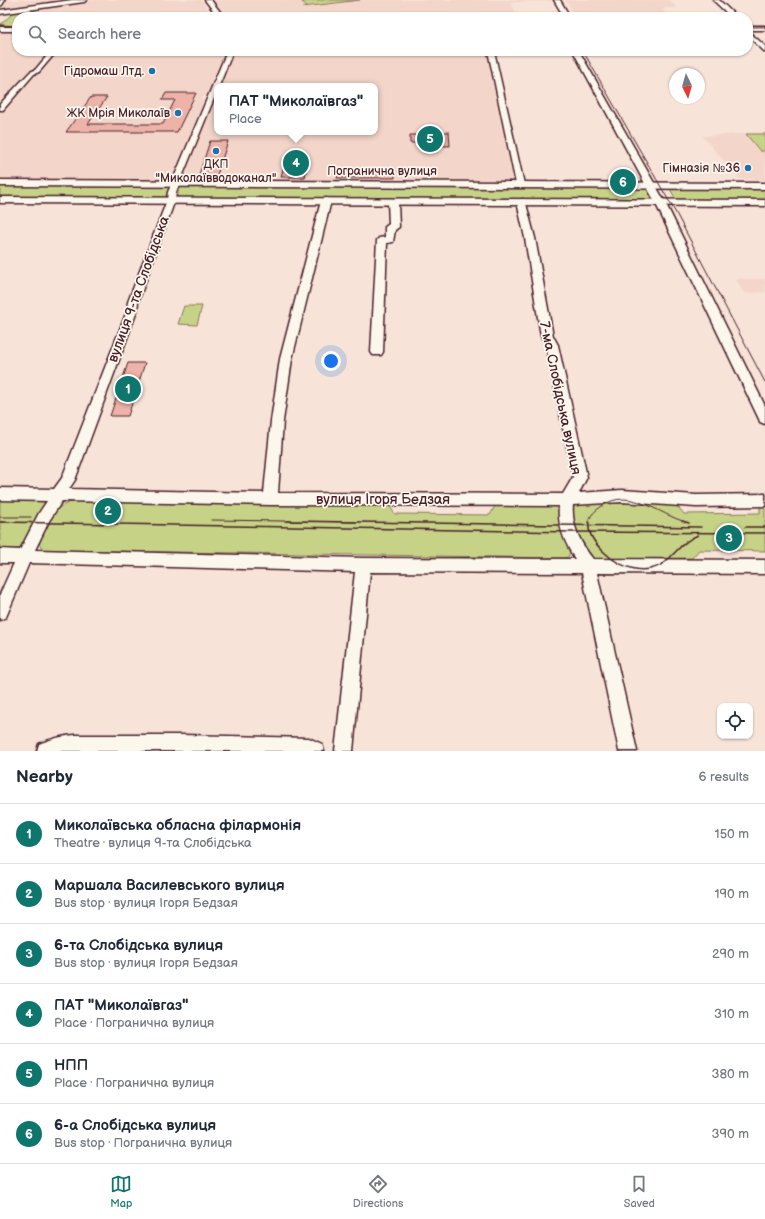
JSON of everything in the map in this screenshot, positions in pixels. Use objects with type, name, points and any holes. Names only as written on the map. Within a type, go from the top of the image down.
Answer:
[{"type":"main road","points":[[0,4],[2,0]]},
{"type":"main road","name":"Погранична вулиця","points":[[0,183],[765,186]]},
{"type":"main road","points":[[0,200],[765,203]]},
{"type":"street","points":[[0,12],[84,0]]},
{"type":"street","points":[[208,0],[217,12]]},
{"type":"street","points":[[557,0],[564,12]]},
{"type":"street","points":[[716,0],[729,12]]},
{"type":"street","points":[[753,28],[765,28]]},
{"type":"street","points":[[0,29],[12,29]]},
{"type":"street","points":[[753,38],[765,50]]},
{"type":"street","points":[[0,108],[50,56]]},
{"type":"street","name":"вулиця 9-та Слобідська","points":[[217,83],[228,56]]},
{"type":"street","points":[[492,56],[520,184]]},
{"type":"street","points":[[579,56],[660,202],[765,419]]},
{"type":"street","name":"вулиця 9-та Слобідська","points":[[0,612],[24,556],[50,507],[68,480],[88,424],[130,318],[133,302],[171,200],[170,197],[214,90]]},
{"type":"street","points":[[270,499],[277,421],[286,359],[326,201]]},
{"type":"street","points":[[377,352],[382,240],[390,240],[390,227],[394,227],[393,202]]},
{"type":"street","name":"7-ма Слобідська вулиця","points":[[522,202],[530,238],[547,336],[552,345],[580,477],[576,488],[567,500]]},
{"type":"street","name":"вулиця Ігоря Бедзая","points":[[0,494],[270,499],[567,500],[622,496],[696,501],[765,500]]},
{"type":"street","points":[[567,500],[565,510],[570,532],[579,554],[588,565],[628,751]]},
{"type":"street","points":[[0,556],[363,564],[765,567]]},
{"type":"street","points":[[344,751],[363,564]]},
{"type":"street","points":[[46,751],[51,748],[68,745],[162,743],[309,747],[315,751]]},
{"type":"shaded area","points":[[7,0],[62,0],[63,2],[1,11]]},
{"type":"shaded area","points":[[95,0],[201,0],[210,12],[34,12],[34,8]]},
{"type":"shaded area","points":[[211,0],[314,0],[303,2],[306,7],[360,0],[552,1],[510,2],[515,12],[220,12]]},
{"type":"shaded area","points":[[566,0],[669,0],[677,8],[662,8],[664,12],[572,12]]},
{"type":"shaded area","points":[[0,30],[12,30],[12,56],[227,56],[219,74],[214,75],[211,83],[214,84],[210,94],[201,98],[204,101],[174,177],[160,181],[0,181]]},
{"type":"shaded area","points":[[230,56],[490,56],[516,178],[514,181],[508,182],[188,181],[184,179],[184,177],[214,99],[214,135],[378,135],[378,83],[220,83]]},
{"type":"shaded area","name":"Гімназія №36","points":[[765,133],[765,180],[740,179],[702,136]]},
{"type":"shaded area","points":[[736,279],[765,279],[765,292],[744,293]]},
{"type":"green space","points":[[314,0],[360,0],[303,7],[307,6],[302,2]]},
{"type":"green space","points":[[34,9],[34,12],[14,12]]},
{"type":"green space","points":[[12,14],[12,28],[0,27],[0,25]]},
{"type":"green space","points":[[746,134],[765,134],[765,151],[760,151]]},
{"type":"green space","points":[[0,185],[170,186],[165,198],[0,198]]},
{"type":"green space","points":[[184,186],[644,188],[648,190],[652,196],[644,200],[178,197],[178,189]]},
{"type":"green space","points":[[669,187],[765,188],[765,200],[676,200]]},
{"type":"green space","points":[[184,306],[202,306],[197,325],[178,324]]},
{"type":"green space","points":[[0,499],[36,499],[43,501],[47,508],[25,547],[16,549],[0,549]]},
{"type":"green space","points":[[75,501],[388,504],[395,514],[490,515],[495,506],[556,505],[561,515],[561,530],[565,543],[570,552],[568,557],[564,558],[45,550],[39,543],[51,516],[60,507]]},
{"type":"green space","points":[[674,502],[684,514],[760,513],[760,504],[765,504],[765,551],[699,550],[692,558],[586,559],[577,533],[571,504]]},
{"type":"building","name":"ЖК Мрія Миколаїв","points":[[166,93],[196,93],[177,132],[66,132],[91,97],[107,97],[88,124],[163,124],[175,100],[162,100]]},
{"type":"building","points":[[421,132],[449,132],[450,146],[410,143],[410,135],[422,135]]},
{"type":"building","name":"ДКП \"Миколаївводоканал\"","points":[[210,141],[228,141],[216,178],[198,178]]},
{"type":"building","points":[[286,157],[309,157],[305,177],[281,177]]},
{"type":"building","points":[[338,170],[395,170],[395,178],[337,178]]},
{"type":"building","points":[[128,363],[145,363],[128,416],[110,416]]},
{"type":"tram line","points":[[0,25],[12,26]]},
{"type":"tram line","points":[[753,27],[765,27]]},
{"type":"tram line","points":[[586,56],[677,215],[765,382]]},
{"type":"tram line","points":[[588,522],[590,517],[602,506],[613,501],[623,499],[634,500],[686,522]]},
{"type":"tram line","points":[[0,517],[31,517]]},
{"type":"tram line","points":[[211,520],[338,522]]},
{"type":"tram line","points":[[286,521],[338,522]]},
{"type":"tram line","points":[[589,521],[589,525]]},
{"type":"tram line","points":[[682,521],[689,523]]},
{"type":"tram line","points":[[4,522],[0,522],[590,532]]},
{"type":"tram line","points":[[338,522],[356,522]]},
{"type":"tram line","points":[[338,522],[589,525]]},
{"type":"tram line","points":[[589,525],[701,527]]},
{"type":"tram line","points":[[589,525],[590,532]]},
{"type":"tram line","points":[[745,527],[765,527]]},
{"type":"tram line","points":[[590,532],[765,533]]},
{"type":"tram line","points":[[590,532],[595,543],[611,558],[618,563],[634,569],[642,570],[658,567],[688,540],[698,535]]},
{"type":"place","name":"Гідромаш Лтд.","points":[[152,71]]},
{"type":"place","name":"ЖК Мрія Миколаїв","points":[[178,113]]},
{"type":"place","name":"НПП","points":[[430,139]]},
{"type":"place","name":"ДКП \"Миколаївводоканал\"","points":[[216,151]]},
{"type":"place","name":"ПАТ \"Миколаївгаз\"","points":[[296,163]]},
{"type":"place","name":"Гімназія №36","points":[[748,168]]},
{"type":"place","name":"6-а Слобідська вулиця","points":[[623,182]]},
{"type":"place","name":"Миколаївська обласна філармонія","points":[[128,389]]},
{"type":"place","name":"Маршала Василевського вулиця","points":[[108,511]]},
{"type":"place","name":"6-та Слобідська вулиця","points":[[729,538]]}]
